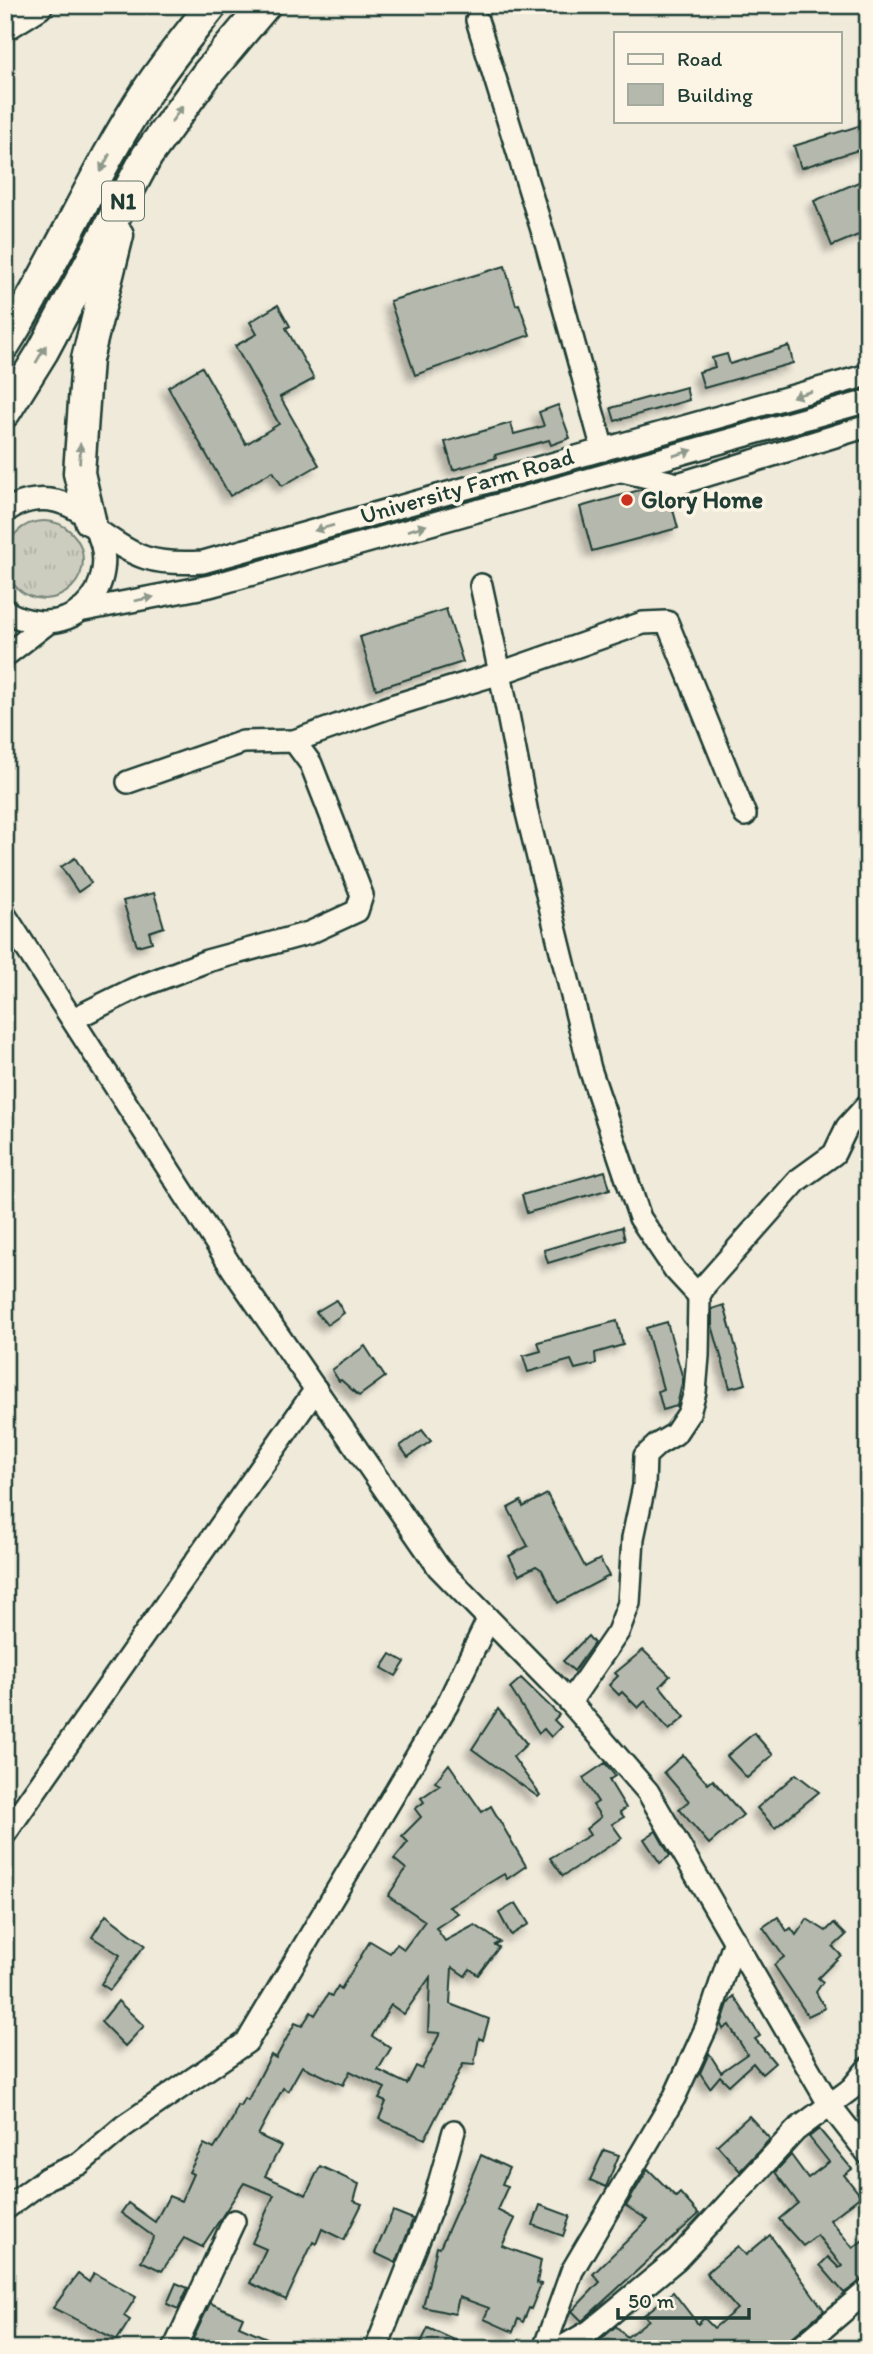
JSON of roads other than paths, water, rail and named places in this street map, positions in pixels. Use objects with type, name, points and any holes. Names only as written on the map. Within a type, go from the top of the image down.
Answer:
[{"type":"highway","points":[[5,25],[37,5]]},
{"type":"highway","name":"N1","points":[[5,344],[148,90],[212,5]]},
{"type":"highway","name":"N1","points":[[5,412],[43,351],[147,156],[206,75],[265,5]]},
{"type":"highway","points":[[93,525],[79,473],[87,359],[115,244],[147,156]]},
{"type":"street","points":[[477,20],[547,246],[603,450]]},
{"type":"street","name":"University Farm Road","points":[[5,512],[29,500],[48,499],[67,504],[128,553],[166,565],[203,562],[868,375]]},
{"type":"street","name":"University Farm Road","points":[[49,622],[79,611],[210,586],[868,401]]},
{"type":"street","points":[[620,471],[678,484],[868,426]]},
{"type":"street","points":[[79,611],[94,595],[103,573],[104,551],[93,525]]},
{"type":"street","points":[[481,586],[527,813],[590,1069],[640,1218],[675,1270],[699,1296]]},
{"type":"street","points":[[5,639],[7,612],[28,621],[49,622]]},
{"type":"street","points":[[5,656],[49,622]]},
{"type":"street","points":[[128,782],[243,742],[294,741],[643,623],[667,622],[745,815]]},
{"type":"street","points":[[73,1019],[148,983],[207,961],[309,933],[356,911],[362,895],[312,764],[294,741]]},
{"type":"street","points":[[5,915],[234,1271],[439,1569],[570,1702],[648,1792],[829,2104],[868,2154]]},
{"type":"street","points":[[570,1702],[618,1632],[629,1603],[633,1538],[644,1486],[645,1456],[675,1434],[689,1413],[695,1392],[699,1296],[714,1272],[798,1180],[834,1154],[847,1127],[868,1104]]},
{"type":"street","points":[[5,1834],[316,1389]]},
{"type":"street","points":[[5,2209],[47,2178],[79,2164],[124,2126],[247,2042],[447,1704],[488,1620]]},
{"type":"street","points":[[735,1940],[706,2028],[674,2098],[572,2271],[545,2349],[564,2346],[590,2331],[654,2279],[708,2226],[796,2130],[851,2089],[868,2068]]},
{"type":"street","points":[[376,2349],[434,2202],[454,2131]]},
{"type":"street","points":[[174,2349],[234,2221]]},
{"type":"street","points":[[799,2349],[868,2290]]},
{"type":"place","name":"Glory Home","points":[[627,500]]}]
